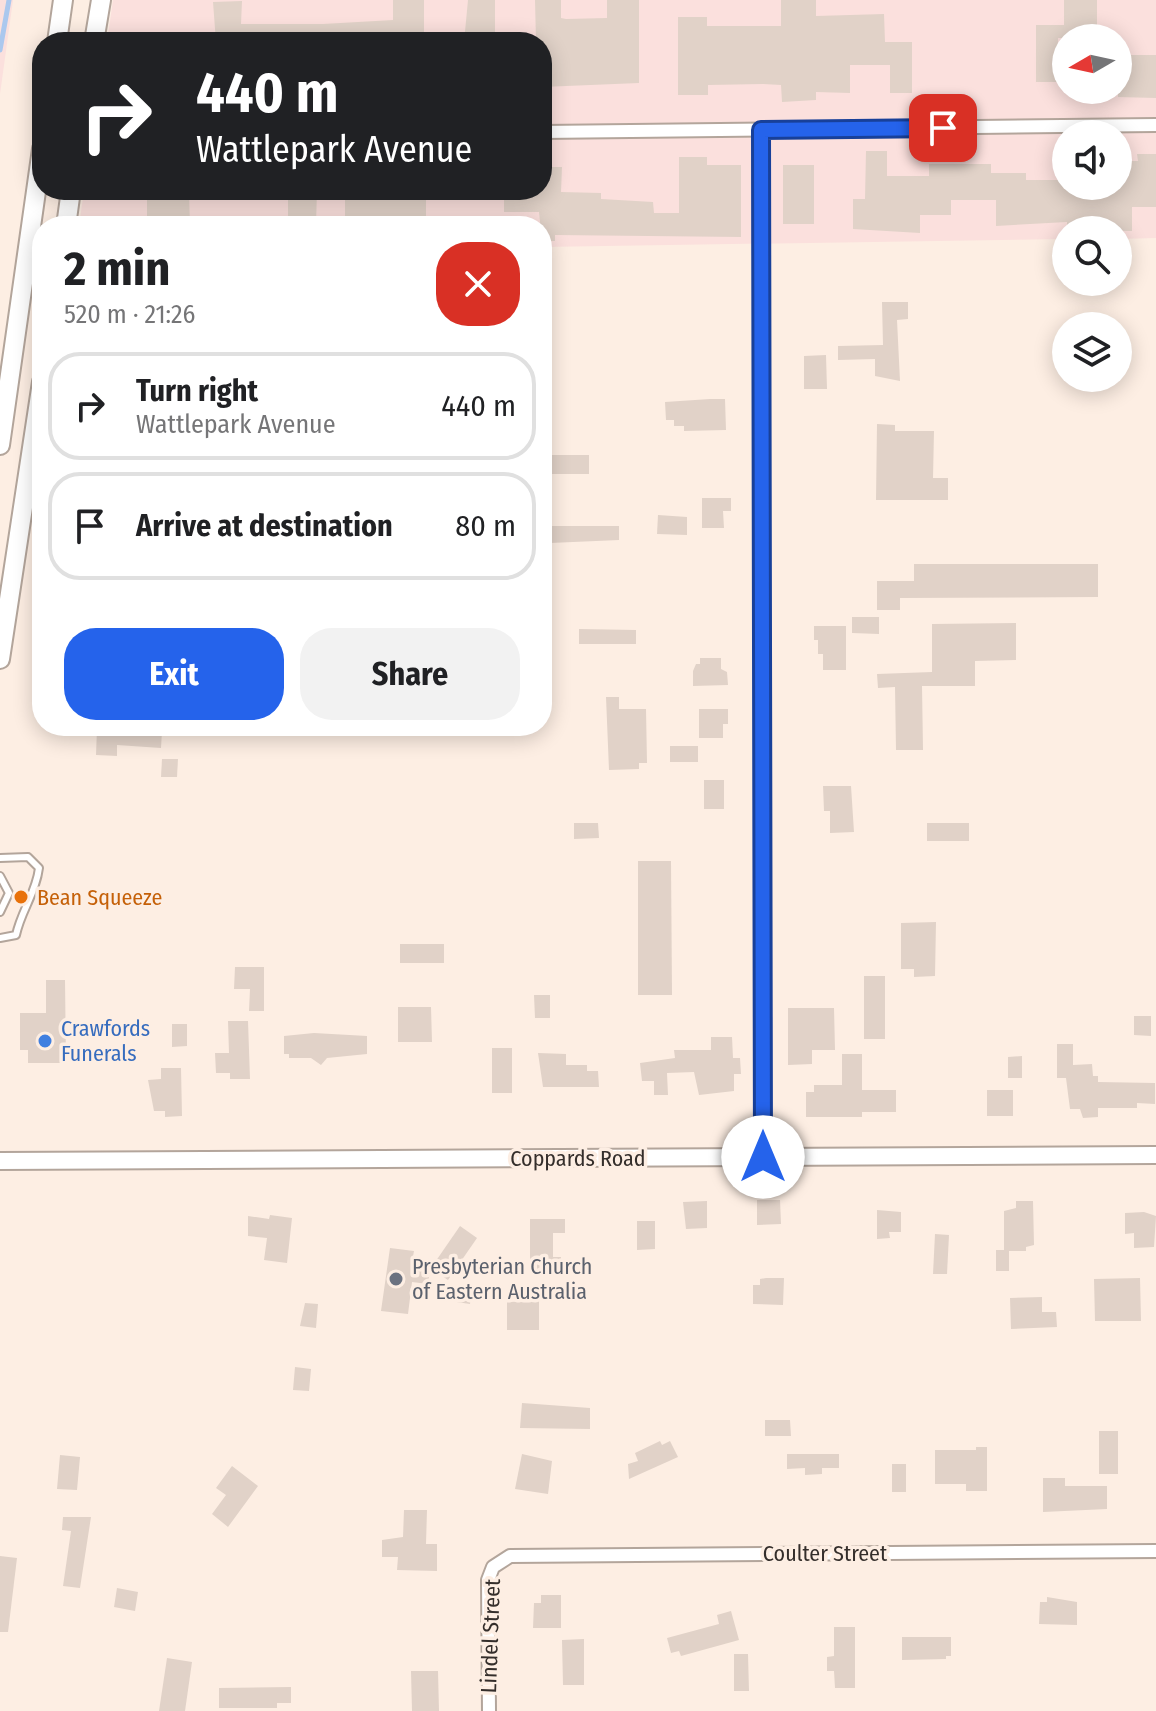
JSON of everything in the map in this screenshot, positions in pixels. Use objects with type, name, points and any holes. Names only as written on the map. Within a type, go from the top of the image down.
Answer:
[{"type":"main road","points":[[58,32],[63,0]]},
{"type":"main road","points":[[96,32],[101,0]]},
{"type":"main road","points":[[0,445],[32,219]]},
{"type":"main road","points":[[0,659],[32,448]]},
{"type":"street","points":[[552,132],[1156,125]]},
{"type":"street","points":[[761,130],[763,1157]]},
{"type":"street","name":"Coppards Road","points":[[0,1161],[1156,1155]]},
{"type":"street","name":"Coulter Street","points":[[496,1564],[519,1555],[1156,1551]]},
{"type":"street","name":"Lindel Street","points":[[489,1711],[488,1580],[496,1564]]},
{"type":"lane","points":[[0,858],[28,857],[39,868],[36,891],[19,922],[16,935],[0,938]]},
{"type":"lane","points":[[0,876],[9,893],[0,912]]},
{"type":"shaded area","points":[[0,0],[13,0],[0,94]]},
{"type":"shaded area","points":[[113,0],[1156,0],[1156,238],[1132,239],[1132,216],[1052,216],[1052,239],[552,247],[552,216],[80,216],[83,200],[552,200],[552,32],[108,32]]},
{"type":"building","points":[[393,0],[424,0],[424,32],[215,32],[213,2],[242,1],[241,24],[393,20]]},
{"type":"building","points":[[468,0],[495,0],[495,32],[465,32]]},
{"type":"building","points":[[535,0],[561,0],[561,18],[566,19],[607,18],[607,0],[639,0],[639,83],[552,87],[552,32],[536,32]]},
{"type":"building","points":[[781,0],[816,0],[816,16],[884,14],[885,42],[912,42],[912,93],[890,93],[890,65],[850,65],[850,93],[816,92],[816,100],[782,102],[781,85],[763,84],[708,85],[708,95],[678,95],[678,17],[707,17],[707,26],[781,26]]},
{"type":"building","points":[[1064,0],[1097,0],[1097,24],[1064,24]]},
{"type":"building","points":[[1036,25],[1052,25],[1052,82],[1036,82]]},
{"type":"building","points":[[1132,55],[1156,55],[1156,98],[1132,97]]},
{"type":"building","points":[[866,151],[887,151],[887,176],[929,176],[929,164],[991,164],[991,173],[1026,173],[1026,180],[1052,180],[1052,200],[1132,200],[1132,161],[1138,161],[1137,154],[1156,154],[1156,207],[1132,207],[1132,216],[1052,216],[1052,223],[996,226],[996,200],[951,200],[951,215],[920,215],[920,233],[853,229],[853,199],[865,199]]},
{"type":"building","points":[[679,157],[707,157],[707,165],[741,165],[741,237],[555,235],[555,241],[552,241],[552,216],[539,216],[539,212],[504,212],[504,200],[552,200],[552,167],[562,167],[561,192],[601,193],[601,199],[653,202],[654,213],[679,213]]},
{"type":"building","points":[[783,165],[814,165],[814,224],[783,224]]},
{"type":"building","points":[[147,200],[189,200],[190,216],[147,216]]},
{"type":"building","points":[[288,200],[317,200],[316,216],[288,216]]},
{"type":"building","points":[[345,200],[426,200],[426,216],[345,216]]},
{"type":"building","points":[[882,302],[908,302],[908,319],[897,320],[900,381],[875,376],[875,359],[838,360],[838,346],[883,345]]},
{"type":"building","points":[[826,355],[827,389],[804,389],[804,356]]},
{"type":"building","points":[[725,399],[726,430],[684,431],[684,426],[674,426],[674,420],[666,420],[665,402]]},
{"type":"building","points":[[877,424],[895,425],[895,431],[934,431],[933,478],[948,478],[948,500],[876,500]]},
{"type":"building","points":[[552,455],[589,455],[589,474],[552,474]]},
{"type":"building","points":[[702,498],[731,498],[731,511],[723,511],[724,528],[702,528]]},
{"type":"building","points":[[658,515],[687,517],[687,535],[657,534]]},
{"type":"building","points":[[552,526],[619,526],[619,540],[552,543]]},
{"type":"building","points":[[914,564],[1098,564],[1098,597],[900,598],[900,610],[877,610],[877,581],[914,581]]},
{"type":"building","points":[[852,617],[879,617],[879,634],[852,633]]},
{"type":"building","points":[[1016,623],[1016,660],[975,661],[975,686],[922,686],[923,750],[896,750],[895,687],[878,688],[877,674],[932,672],[932,624]]},
{"type":"building","points":[[814,626],[846,626],[846,670],[823,670],[823,654],[818,654]]},
{"type":"building","points":[[579,629],[636,630],[636,644],[579,644]]},
{"type":"building","points":[[700,658],[721,658],[721,669],[727,672],[728,685],[693,686],[693,671],[696,664],[700,664]]},
{"type":"building","points":[[606,697],[619,697],[619,709],[646,709],[647,763],[639,763],[639,769],[609,770]]},
{"type":"building","points":[[699,709],[728,709],[728,724],[723,724],[723,738],[699,738]]},
{"type":"building","points":[[97,736],[162,736],[161,748],[117,745],[117,756],[96,755]]},
{"type":"building","points":[[670,746],[698,746],[698,762],[670,762]]},
{"type":"building","points":[[162,759],[178,759],[177,777],[161,777]]},
{"type":"building","points":[[704,780],[724,780],[724,809],[704,809]]},
{"type":"building","points":[[823,786],[851,786],[854,832],[830,833],[830,811],[824,811]]},
{"type":"building","points":[[574,823],[598,823],[599,838],[574,839]]},
{"type":"building","points":[[927,823],[969,823],[969,841],[927,841]]},
{"type":"building","points":[[638,861],[671,861],[672,995],[638,995]]},
{"type":"building","points":[[936,922],[935,976],[914,977],[914,969],[901,969],[901,923]]},
{"type":"building","points":[[400,944],[444,944],[444,963],[400,963]]},
{"type":"building","points":[[235,967],[264,967],[264,1011],[249,1011],[250,989],[234,989]]},
{"type":"building","points":[[864,976],[885,976],[885,1039],[864,1039]]},
{"type":"building","name":"Crawfords Funerals","points":[[46,980],[65,980],[66,1063],[28,1063],[28,1050],[20,1050],[20,1013],[46,1013]]},
{"type":"building","points":[[534,995],[550,995],[550,1018],[535,1018]]},
{"type":"building","points":[[398,1007],[431,1007],[432,1042],[398,1042]]},
{"type":"building","points":[[788,1008],[834,1008],[835,1050],[812,1050],[812,1064],[788,1065]]},
{"type":"building","points":[[1134,1016],[1151,1016],[1151,1036],[1134,1035]]},
{"type":"building","points":[[228,1021],[248,1021],[250,1079],[230,1079],[230,1073],[216,1073],[215,1053],[229,1053]]},
{"type":"building","points":[[172,1024],[187,1024],[187,1046],[172,1047]]},
{"type":"building","points":[[314,1033],[367,1036],[367,1054],[327,1058],[321,1065],[311,1058],[289,1058],[289,1054],[284,1054],[284,1036]]},
{"type":"building","points":[[711,1037],[732,1037],[733,1058],[740,1058],[741,1074],[734,1074],[734,1091],[699,1095],[694,1072],[667,1073],[668,1095],[654,1095],[654,1081],[642,1081],[640,1063],[675,1058],[674,1050],[711,1050]]},
{"type":"building","points":[[1057,1044],[1073,1044],[1073,1065],[1092,1064],[1093,1076],[1098,1076],[1098,1082],[1155,1083],[1155,1104],[1137,1103],[1137,1108],[1098,1108],[1098,1117],[1083,1118],[1080,1109],[1070,1109],[1066,1078],[1057,1078]]},
{"type":"building","points":[[492,1048],[512,1048],[512,1093],[492,1093]]},
{"type":"building","points":[[538,1053],[566,1054],[566,1065],[587,1065],[587,1071],[598,1071],[599,1087],[543,1087]]},
{"type":"building","points":[[842,1054],[862,1054],[862,1090],[896,1090],[896,1112],[862,1112],[862,1117],[806,1117],[806,1092],[814,1092],[814,1085],[842,1085]]},
{"type":"building","points":[[1022,1056],[1022,1078],[1008,1078],[1008,1057]]},
{"type":"building","points":[[161,1068],[181,1068],[182,1116],[165,1117],[165,1111],[154,1111],[148,1080],[161,1079]]},
{"type":"building","points":[[987,1090],[1013,1090],[1013,1116],[987,1116]]},
{"type":"building","points":[[757,1200],[780,1200],[781,1224],[757,1225]]},
{"type":"building","points":[[707,1201],[707,1228],[686,1229],[683,1202]]},
{"type":"building","points":[[1016,1201],[1033,1201],[1034,1245],[1026,1247],[1026,1251],[1009,1251],[1009,1271],[996,1271],[996,1250],[1004,1250],[1004,1211],[1016,1208]]},
{"type":"building","points":[[877,1210],[901,1212],[901,1232],[889,1232],[890,1238],[877,1239]]},
{"type":"building","points":[[1144,1212],[1156,1216],[1154,1247],[1134,1248],[1134,1233],[1125,1234],[1125,1213]]},
{"type":"building","points":[[270,1215],[292,1218],[287,1263],[264,1260],[267,1238],[248,1236],[248,1216],[269,1219]]},
{"type":"building","points":[[530,1219],[565,1219],[565,1233],[553,1233],[553,1257],[561,1257],[560,1271],[530,1271]]},
{"type":"building","points":[[637,1221],[655,1221],[655,1249],[637,1250]]},
{"type":"building","points":[[460,1226],[477,1238],[448,1280],[431,1268]]},
{"type":"building","points":[[935,1234],[949,1235],[947,1274],[933,1274]]},
{"type":"building","points":[[390,1248],[414,1251],[412,1262],[431,1264],[428,1284],[412,1282],[408,1314],[381,1311]]},
{"type":"building","points":[[784,1278],[783,1305],[753,1304],[753,1285],[760,1285],[760,1279]]},
{"type":"building","points":[[1140,1278],[1141,1321],[1095,1321],[1094,1279]]},
{"type":"building","points":[[452,1287],[472,1289],[470,1304],[450,1301]]},
{"type":"building","points":[[1042,1297],[1042,1312],[1056,1312],[1057,1327],[1011,1329],[1010,1298]]},
{"type":"building","points":[[539,1301],[539,1330],[507,1330],[507,1302]]},
{"type":"building","points":[[305,1303],[318,1304],[316,1328],[300,1326]]},
{"type":"building","points":[[295,1367],[311,1369],[309,1391],[293,1390]]},
{"type":"building","points":[[522,1403],[590,1408],[590,1429],[520,1428]]},
{"type":"building","points":[[765,1420],[790,1420],[791,1436],[765,1436]]},
{"type":"building","points":[[1099,1431],[1118,1431],[1118,1474],[1099,1474]]},
{"type":"building","points":[[660,1441],[662,1445],[670,1441],[678,1457],[629,1479],[628,1464],[638,1461],[635,1453]]},
{"type":"building","points":[[976,1447],[987,1447],[987,1491],[966,1491],[966,1484],[935,1484],[935,1450],[976,1450]]},
{"type":"building","points":[[522,1454],[552,1461],[548,1494],[515,1489]]},
{"type":"building","points":[[787,1454],[839,1454],[839,1468],[822,1468],[822,1474],[805,1475],[805,1468],[787,1469]]},
{"type":"building","points":[[60,1455],[80,1457],[77,1490],[57,1489]]},
{"type":"building","points":[[892,1464],[906,1464],[906,1492],[892,1492]]},
{"type":"building","points":[[232,1466],[258,1486],[228,1527],[212,1514],[226,1495],[216,1488]]},
{"type":"building","points":[[1043,1478],[1065,1478],[1065,1486],[1107,1486],[1107,1509],[1043,1512]]},
{"type":"building","points":[[404,1510],[427,1510],[426,1544],[437,1544],[437,1571],[397,1570],[398,1557],[382,1557],[382,1540],[403,1537]]},
{"type":"building","points":[[63,1517],[91,1517],[80,1588],[63,1586],[71,1531],[62,1530]]},
{"type":"building","points":[[0,1556],[17,1558],[8,1632],[0,1632]]},
{"type":"building","points":[[117,1588],[138,1592],[135,1611],[114,1607]]},
{"type":"building","points":[[541,1595],[561,1595],[561,1628],[533,1628],[534,1603],[541,1603]]},
{"type":"building","points":[[1047,1597],[1077,1602],[1077,1625],[1039,1624],[1040,1602],[1047,1602]]},
{"type":"building","points":[[731,1611],[739,1640],[681,1656],[679,1651],[671,1653],[667,1638],[719,1624],[717,1615]]},
{"type":"building","points":[[834,1627],[855,1627],[855,1688],[835,1688],[834,1671],[827,1671],[827,1657],[834,1656]]},
{"type":"building","points":[[902,1637],[951,1637],[951,1656],[946,1656],[946,1659],[902,1660]]},
{"type":"building","points":[[584,1639],[584,1685],[563,1685],[562,1640]]},
{"type":"building","points":[[734,1654],[748,1654],[749,1691],[734,1691]]},
{"type":"building","points":[[167,1658],[192,1662],[185,1711],[159,1711]]},
{"type":"building","points":[[411,1671],[438,1671],[439,1711],[412,1711]]},
{"type":"building","points":[[291,1687],[291,1703],[277,1703],[277,1708],[219,1708],[219,1688]]},
{"type":"waterway","points":[[0,50],[9,0]]},
{"type":"place","name":"Bean Squeeze","points":[[21,897]]},
{"type":"place","name":"Crawfords Funerals","points":[[45,1041]]},
{"type":"place","name":"Presbyterian Church of Eastern Australia","points":[[396,1279]]},
{"type":"route","points":[[763,1157],[761,130],[943,128]]}]
